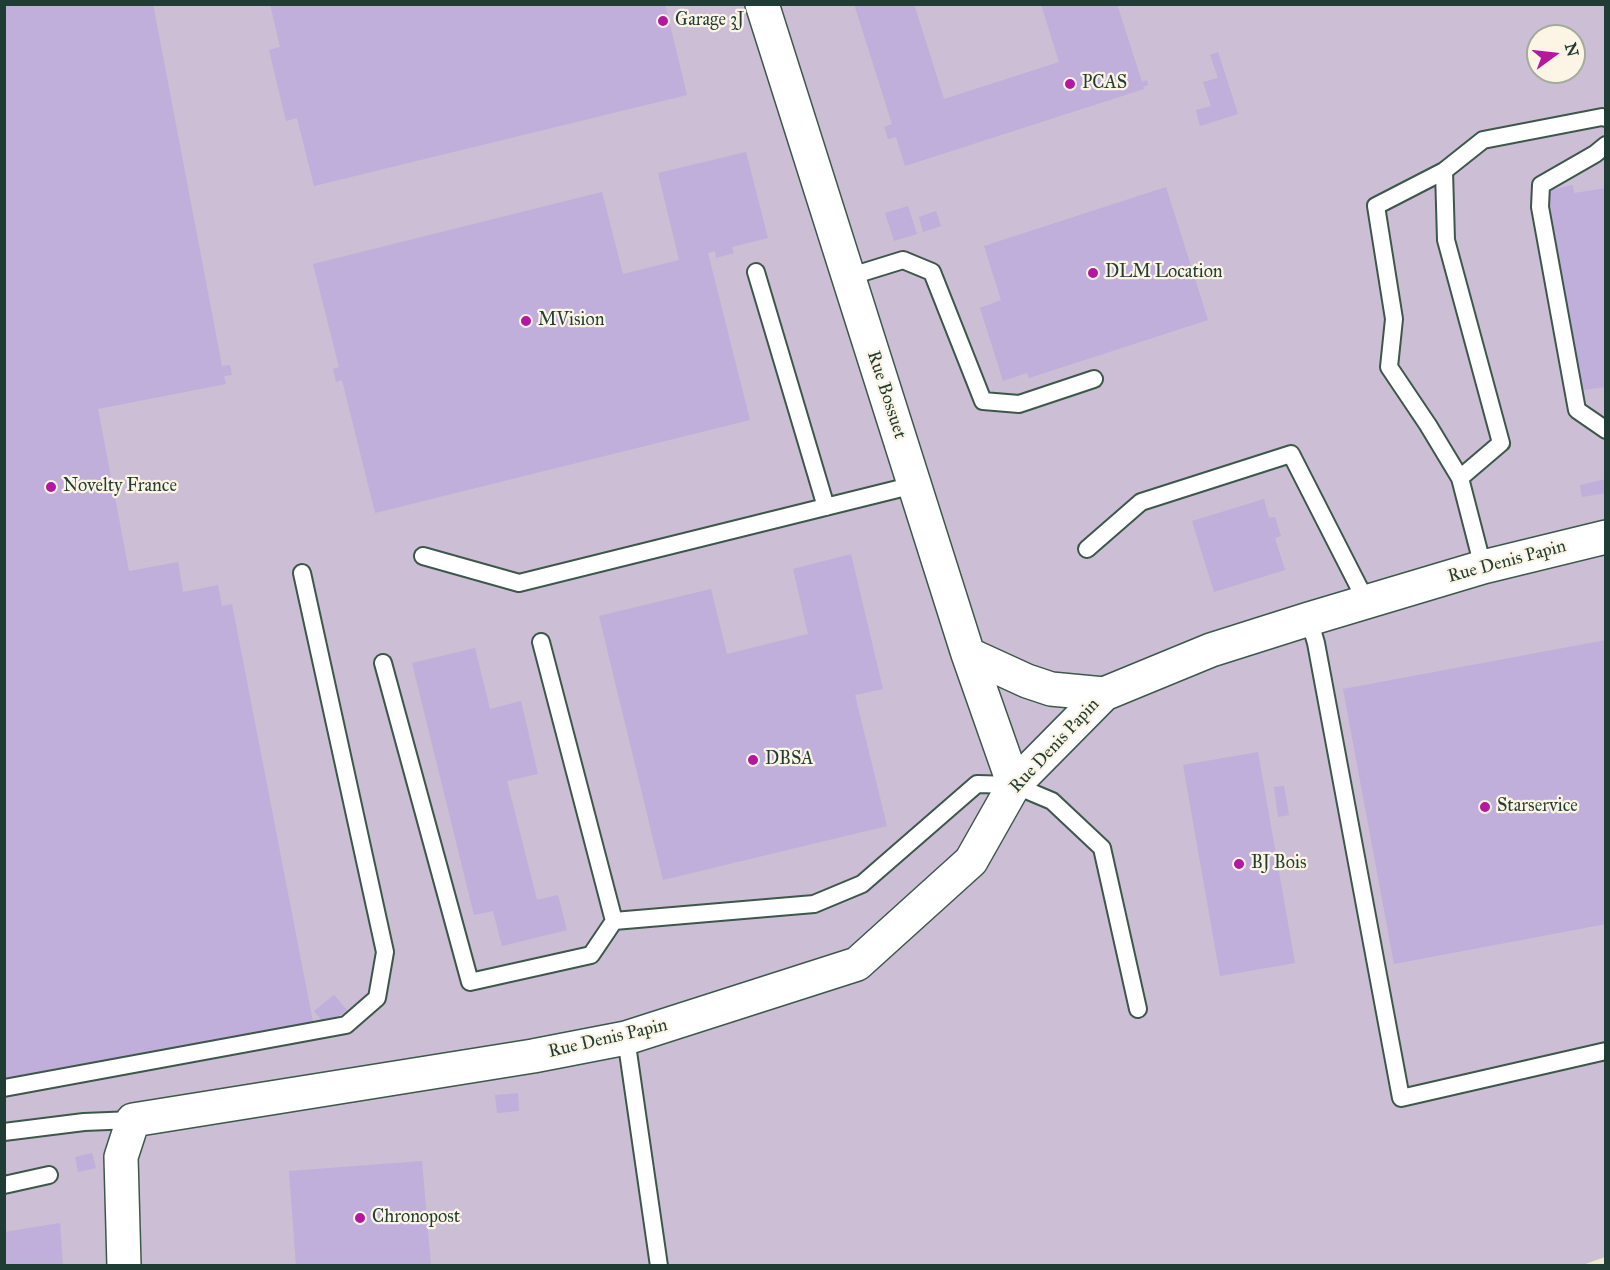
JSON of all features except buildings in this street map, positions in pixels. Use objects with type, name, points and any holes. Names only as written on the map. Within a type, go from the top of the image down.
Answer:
[{"type":"street","name":"Rue Bossuet","points":[[762,4],[968,654],[1014,785]]},
{"type":"street","name":"Rue Denis Papin","points":[[133,1120],[533,1056],[626,1038],[857,963],[971,861],[1014,785],[1104,694],[1211,650],[1366,601],[1483,567],[1605,537]]},
{"type":"street","name":"Rue Denis Papin","points":[[968,654],[1027,681],[1051,689],[1104,694]]},
{"type":"street","points":[[124,1266],[121,1157],[133,1120]]},
{"type":"lane","points":[[1483,567],[1460,478],[1389,367],[1394,318],[1376,206],[1444,171],[1483,140],[1605,118]]},
{"type":"lane","points":[[1605,145],[1595,154],[1541,185],[1540,207],[1577,410],[1605,430]]},
{"type":"lane","points":[[1444,171],[1446,240],[1501,443],[1460,478]]},
{"type":"lane","points":[[848,277],[903,260],[932,272],[983,401],[1019,404],[1094,379]]},
{"type":"lane","points":[[756,272],[826,507]]},
{"type":"lane","points":[[1087,549],[1141,502],[1291,454],[1366,601]]},
{"type":"lane","points":[[423,556],[519,583],[914,485]]},
{"type":"lane","points":[[4,1088],[346,1024],[377,998],[385,952],[302,573]]},
{"type":"lane","points":[[1309,619],[1316,643],[1401,1098],[1605,1051]]},
{"type":"lane","points":[[383,663],[470,982],[591,955],[614,921],[541,642]]},
{"type":"lane","points":[[614,921],[814,904],[862,884],[977,784],[1014,785],[1052,801],[1102,848],[1138,1009]]},
{"type":"lane","points":[[626,1038],[659,1266]]},
{"type":"lane","points":[[4,1132],[84,1122],[133,1120]]},
{"type":"lane","points":[[4,1185],[49,1175]]},
{"type":"shaded area","points":[[5,5],[1605,5],[1605,1257],[1580,1266],[5,1266]]},
{"type":"place","name":"Garage 3J","points":[[663,21]]},
{"type":"place","name":"PCAS","points":[[1070,84]]},
{"type":"place","name":"DLM Location","points":[[1093,273]]},
{"type":"place","name":"MVision","points":[[526,321]]},
{"type":"place","name":"Novelty France","points":[[51,487]]},
{"type":"place","name":"DBSA","points":[[753,760]]},
{"type":"place","name":"Starservice","points":[[1485,807]]},
{"type":"place","name":"BJ Bois","points":[[1239,864]]},
{"type":"place","name":"Chronopost","points":[[360,1218]]}]
